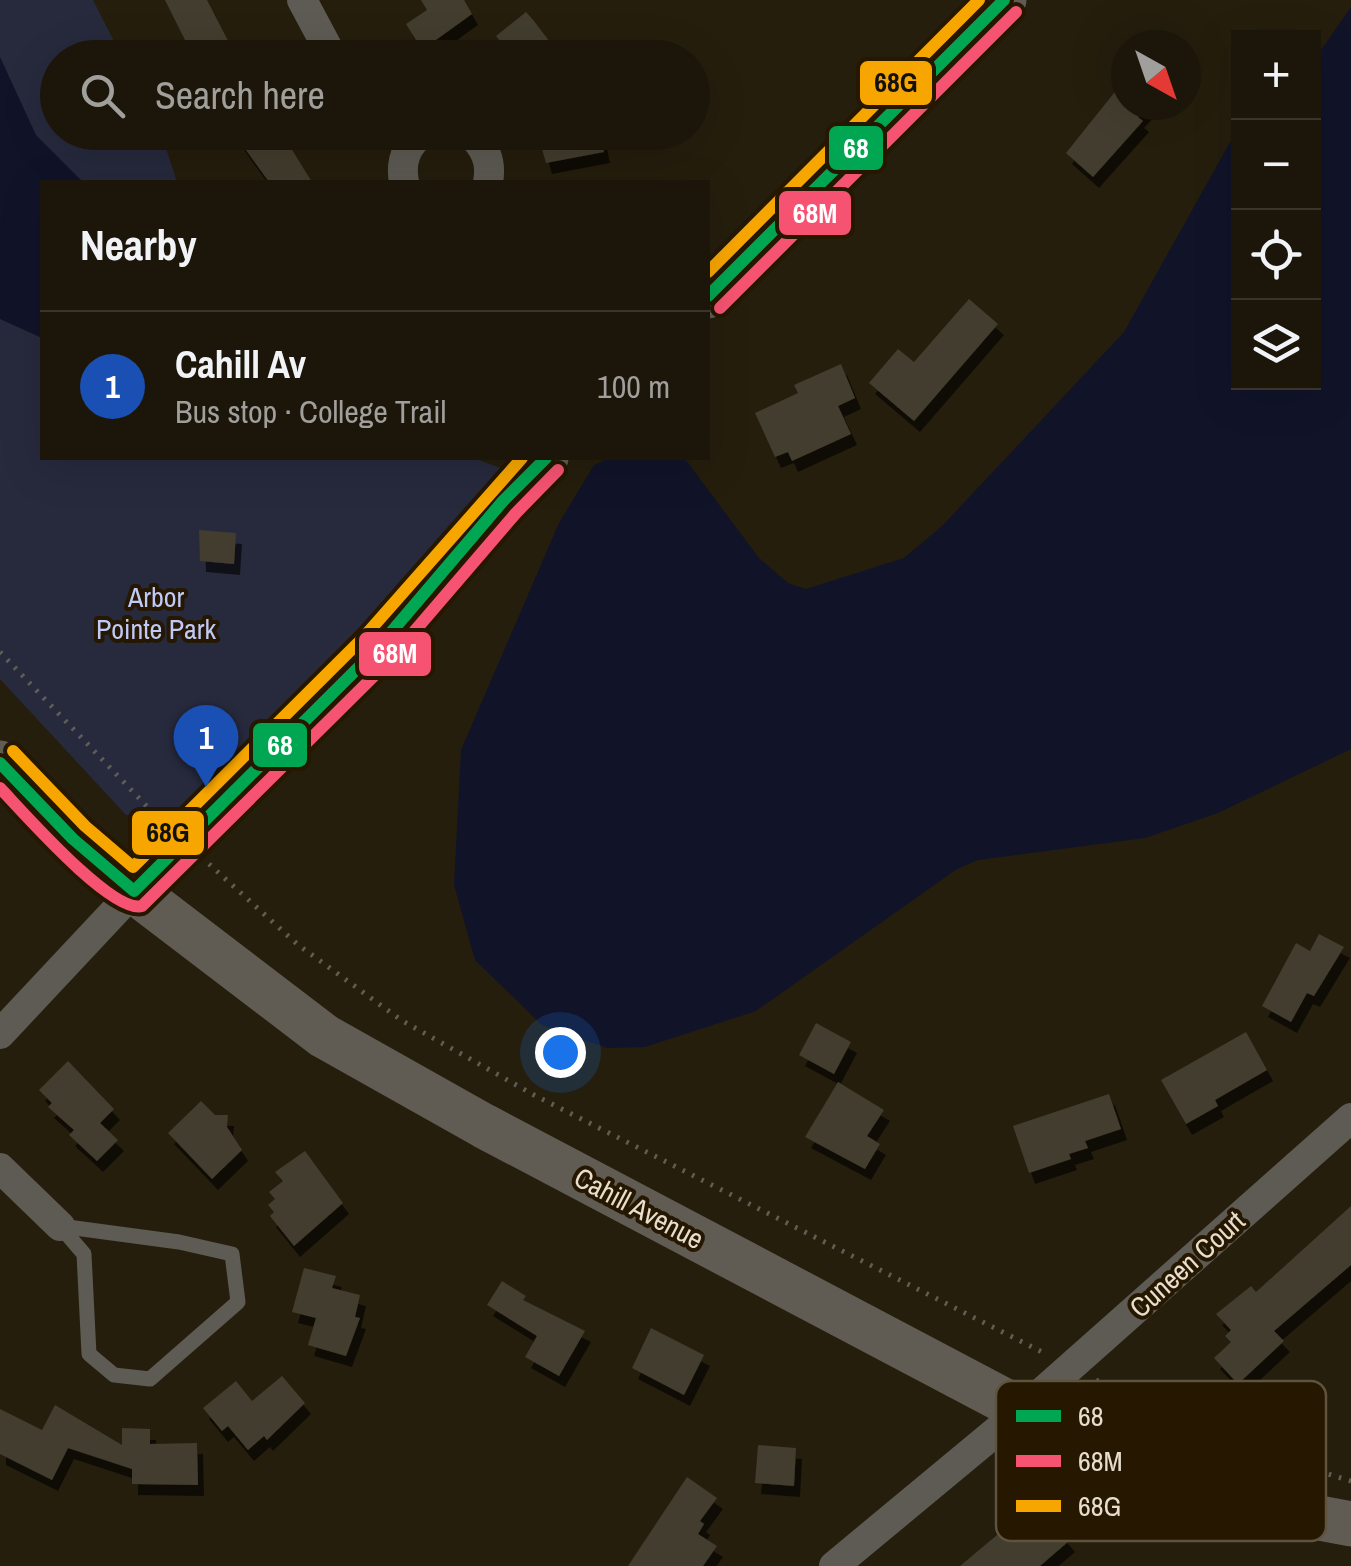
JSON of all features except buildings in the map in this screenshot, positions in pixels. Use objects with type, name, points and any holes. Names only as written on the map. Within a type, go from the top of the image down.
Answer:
[{"type":"street","points":[[302,0],[323,40]]},
{"type":"street","points":[[710,294],[1004,0]]},
{"type":"street","points":[[404,180],[405,150]]},
{"type":"street","points":[[485,150],[488,180]]},
{"type":"street","points":[[0,1034],[134,891],[376,650],[502,501],[544,460]]},
{"type":"street","name":"Cahill Avenue","points":[[0,763],[73,840],[324,1036],[519,1144],[996,1396]]},
{"type":"street","name":"Cuneen Court","points":[[1054,1381],[1351,1118]]},
{"type":"street","points":[[0,1168],[60,1226]]},
{"type":"street","name":"Cuneen Court","points":[[834,1566],[996,1432]]},
{"type":"street","name":"Cahill Avenue","points":[[1326,1519],[1351,1524]]},
{"type":"lane","points":[[60,1226],[179,1242],[232,1254],[238,1302],[150,1379],[114,1375],[89,1354],[84,1254],[60,1226]]},
{"type":"path","points":[[0,652],[184,841],[297,944],[402,1020],[567,1112],[1098,1381]]},
{"type":"path","points":[[1326,1473],[1351,1481]]},
{"type":"green space","name":"Arbor Pointe Park","points":[[0,0],[93,0],[113,40],[40,40],[40,150],[167,150],[176,180],[40,180],[40,460],[479,460],[512,472],[183,807],[126,815],[0,679]]},
{"type":"shaded area","points":[[1351,7],[1351,749],[1218,813],[1145,838],[978,860],[957,869],[756,1011],[645,1047],[607,1048],[542,1025],[475,960],[454,885],[461,750],[559,523],[594,465],[605,460],[686,460],[759,558],[788,583],[806,589],[904,558],[943,525],[1124,332],[1229,144],[1231,390],[1321,390],[1321,50]]},
{"type":"shaded area","points":[[0,57],[40,139],[40,150],[51,150],[81,180],[40,180],[40,337],[0,319]]},
{"type":"transit line","name":"68G","points":[[710,270],[979,0]]},
{"type":"transit line","name":"68","points":[[710,294],[1004,0]]},
{"type":"transit line","name":"68M","points":[[720,308],[1016,12]]},
{"type":"transit line","name":"68G","points":[[13,751],[85,826],[133,867],[363,638],[520,460]]},
{"type":"transit line","name":"68","points":[[0,763],[73,839],[134,891],[376,650],[503,501],[544,460]]},
{"type":"transit line","name":"68M","points":[[0,788],[90,879],[128,904],[142,906],[388,662],[558,470]]},
{"type":"place","name":"Cahill Av","points":[[206,787]]}]
